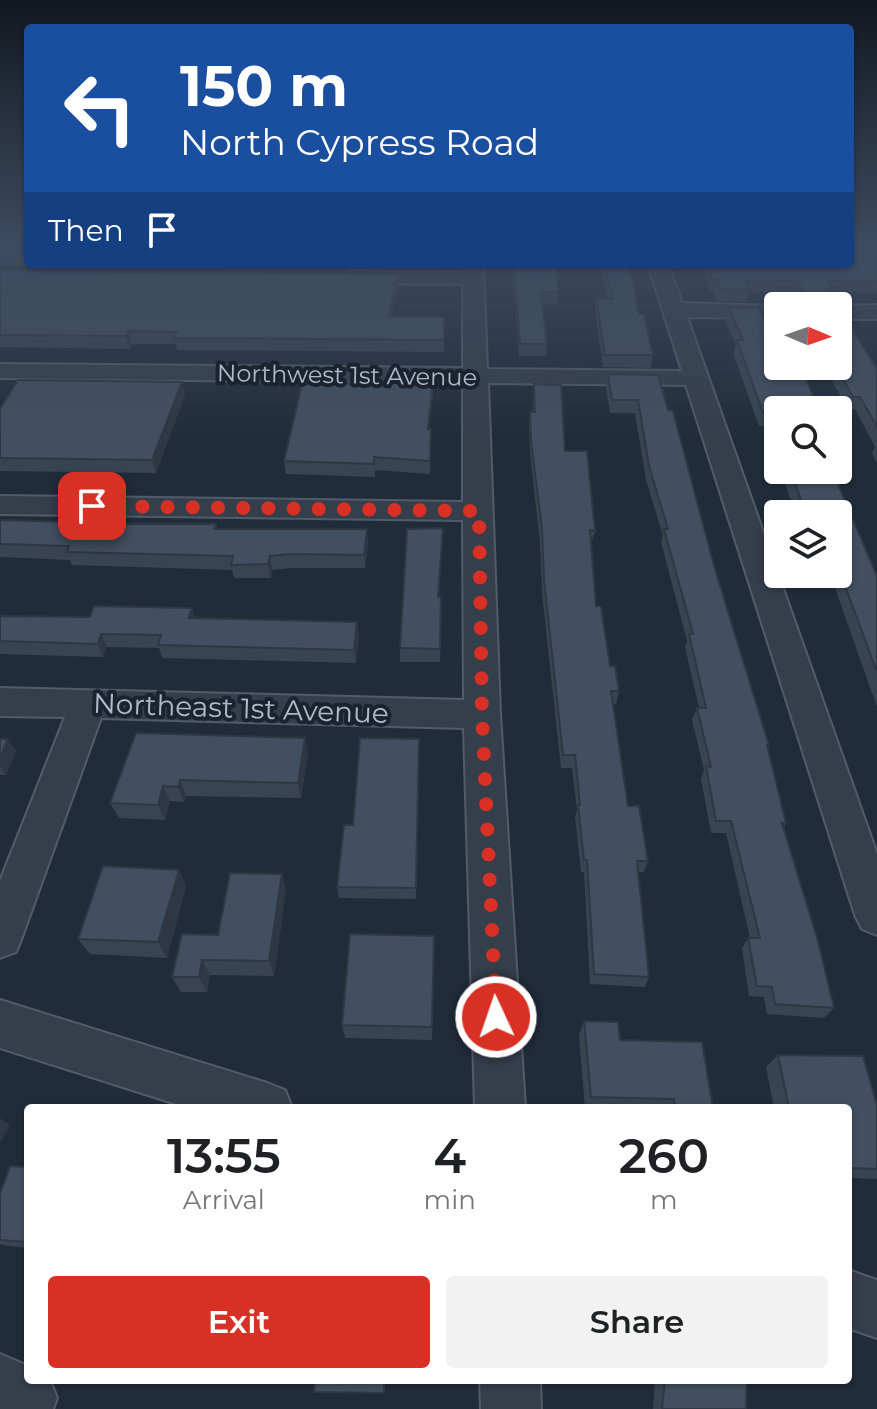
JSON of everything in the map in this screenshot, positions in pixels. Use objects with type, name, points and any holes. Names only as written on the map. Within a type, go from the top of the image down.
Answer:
[{"type":"street","points":[[474,308],[482,714],[500,1104]]},
{"type":"street","points":[[764,311],[673,310],[877,915]]},
{"type":"street","points":[[852,313],[876,314]]},
{"type":"street","name":"Northwest 1st Avenue","points":[[0,371],[695,378]]},
{"type":"street","points":[[0,505],[479,511]]},
{"type":"street","name":"Northeast 1st Avenue","points":[[0,702],[482,714]]},
{"type":"street","points":[[0,937],[89,703]]},
{"type":"street","points":[[0,1024],[254,1104]]},
{"type":"street","points":[[852,1300],[877,1309]]},
{"type":"street","points":[[510,1384],[511,1409]]},
{"type":"building","points":[[0,308],[391,308],[389,316],[444,317],[444,340],[174,338],[177,332],[129,331],[126,336],[0,335]]},
{"type":"building","points":[[517,308],[543,308],[547,344],[520,344]]},
{"type":"building","points":[[597,308],[638,308],[639,314],[644,314],[653,355],[605,355]]},
{"type":"building","points":[[729,308],[759,308],[764,319],[764,380],[806,380],[813,396],[764,396],[763,413],[737,340],[743,340]]},
{"type":"building","points":[[852,328],[877,369],[877,427],[860,397],[853,397],[844,380],[852,380]]},
{"type":"building","points":[[608,374],[658,375],[668,410],[673,411],[715,569],[769,745],[786,823],[782,823],[818,941],[834,1008],[775,1004],[772,987],[757,986],[748,938],[760,938],[731,821],[716,821],[706,766],[711,767],[697,708],[706,708],[689,634],[693,634],[664,529],[668,529],[649,466],[638,400],[612,400]]},
{"type":"building","points":[[18,380],[182,382],[152,460],[0,458],[0,409]]},
{"type":"building","points":[[433,383],[428,429],[431,429],[430,461],[374,457],[374,464],[284,461],[302,384]]},
{"type":"building","points":[[534,384],[561,385],[565,451],[587,451],[595,531],[590,530],[596,606],[601,606],[610,666],[615,666],[619,691],[611,691],[628,806],[639,806],[648,861],[637,861],[649,977],[594,974],[587,860],[584,860],[575,755],[563,755],[544,580],[542,529],[531,441],[530,412],[535,412]]},
{"type":"building","points":[[795,484],[838,484],[845,500],[801,500]]},
{"type":"building","points":[[852,517],[877,576],[877,672],[846,588],[852,588]]},
{"type":"building","points":[[0,520],[66,524],[216,524],[214,529],[367,529],[364,555],[291,554],[270,556],[268,564],[231,565],[233,556],[67,552],[69,546],[0,544]]},
{"type":"building","points":[[443,528],[438,597],[441,597],[440,649],[400,648],[407,529]]},
{"type":"building","points":[[94,606],[192,608],[189,618],[357,622],[354,650],[158,645],[161,635],[101,634],[98,644],[0,641],[0,616],[90,617]]},
{"type":"building","points":[[136,733],[305,738],[298,783],[180,780],[178,787],[163,786],[158,805],[110,803]]},
{"type":"building","points":[[360,738],[419,739],[416,888],[337,887],[344,825],[353,825]]},
{"type":"building","points":[[0,739],[8,739],[0,758]]},
{"type":"building","points":[[103,866],[179,870],[158,942],[78,939]]},
{"type":"building","points":[[230,873],[282,874],[269,961],[202,960],[199,977],[172,977],[182,934],[218,935]]},
{"type":"building","points":[[350,934],[434,936],[432,1027],[342,1025]]},
{"type":"building","points":[[584,1021],[618,1022],[620,1040],[702,1042],[712,1104],[675,1104],[674,1099],[591,1097]]},
{"type":"building","points":[[778,1055],[863,1056],[877,1105],[877,1169],[852,1168],[852,1104],[788,1104]]},
{"type":"building","points":[[10,1166],[24,1167],[24,1242],[0,1240],[0,1194]]},
{"type":"building","points":[[315,1384],[384,1384],[384,1393],[314,1392]]},
{"type":"building","points":[[665,1384],[747,1384],[746,1409],[662,1409]]},
{"type":"route","points":[[92,506],[479,511],[482,714],[496,1017]]}]
